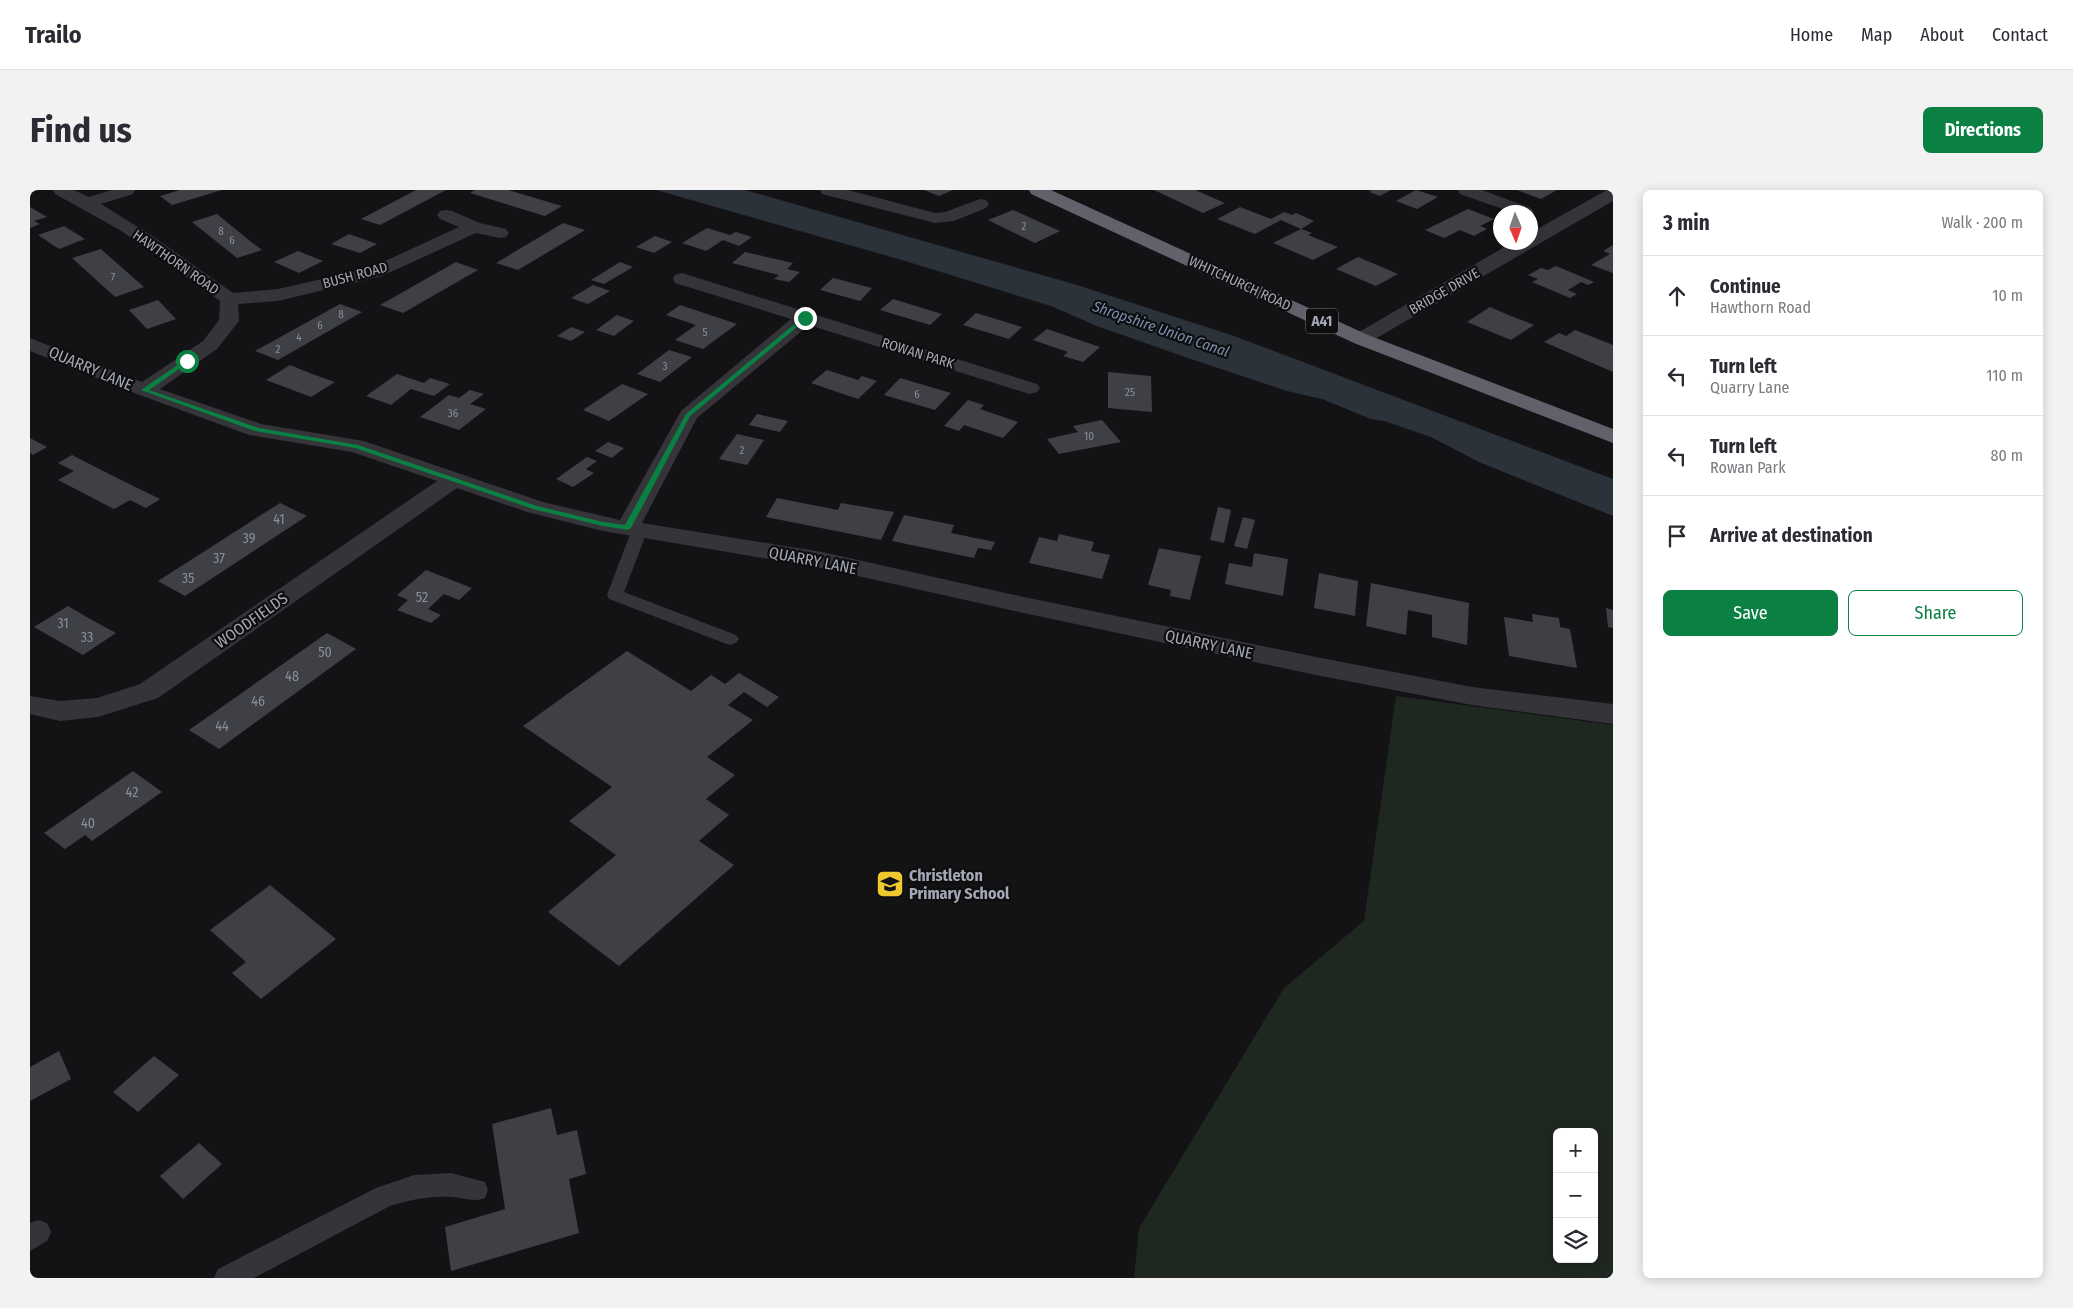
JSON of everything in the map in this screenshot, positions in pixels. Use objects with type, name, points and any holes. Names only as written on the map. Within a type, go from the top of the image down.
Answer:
[{"type":"highway","name":"WHITCHURCH ROAD","points":[[1037,190],[1361,339],[1613,437]]},
{"type":"street","name":"HAWTHORN ROAD","points":[[61,190],[89,203],[158,248],[229,299],[229,321],[210,345],[144,390]]},
{"type":"street","points":[[89,203],[127,190]]},
{"type":"street","points":[[828,190],[935,218],[948,217],[980,204]]},
{"type":"street","points":[[1466,190],[1506,205]]},
{"type":"street","points":[[1538,236],[1613,194]]},
{"type":"street","points":[[446,215],[474,227],[500,233]]},
{"type":"street","points":[[1538,218],[1557,225]]},
{"type":"street","name":"BUSH ROAD","points":[[229,299],[278,295],[376,272],[474,227]]},
{"type":"street","name":"BRIDGE DRIVE","points":[[1361,339],[1513,250]]},
{"type":"street","name":"ROWAN PARK","points":[[682,279],[1030,388]]},
{"type":"street","points":[[634,528],[688,415],[805,318]]},
{"type":"street","name":"QUARRY LANE","points":[[30,344],[144,390],[257,430],[356,446],[535,507],[603,524],[822,560],[1192,640],[1472,696],[1613,714]]},
{"type":"street","name":"WOODFIELDS","points":[[30,705],[60,711],[98,707],[149,691],[453,480]]},
{"type":"lane","points":[[634,528],[615,595],[730,639]]},
{"type":"lane","points":[[227,1278],[385,1196],[414,1187],[451,1185],[476,1190]]},
{"type":"shaded area","points":[[1396,696],[1613,725],[1613,1278],[1134,1278],[1139,1228],[1284,988],[1364,921]]},
{"type":"water","name":"Shropshire Union Canal","points":[[656,190],[745,190],[1077,285],[1234,336],[1613,479],[1613,516],[1479,462],[1431,437],[1384,421],[1371,419],[1322,399],[1287,391],[1185,357],[1097,326],[1051,306],[902,260]]},
{"type":"building","points":[[180,190],[222,190],[172,205],[160,196]]},
{"type":"building","points":[[416,190],[446,190],[380,225],[361,219]]},
{"type":"building","points":[[475,190],[508,190],[562,206],[545,216],[470,193]]},
{"type":"building","points":[[924,190],[953,190],[939,196]]},
{"type":"building","points":[[1154,190],[1195,190],[1225,203],[1203,213]]},
{"type":"building","points":[[1372,190],[1391,190],[1380,196],[1369,192]]},
{"type":"building","points":[[1416,190],[1438,197],[1417,209],[1396,201]]},
{"type":"building","points":[[1517,190],[1557,190],[1541,199]]},
{"type":"building","points":[[30,207],[47,217],[34,221],[40,224],[30,228]]},
{"type":"building","points":[[1240,207],[1271,219],[1284,212],[1292,215],[1296,213],[1314,221],[1301,229],[1281,220],[1255,234],[1217,219]]},
{"type":"building","points":[[1468,209],[1493,219],[1480,226],[1487,229],[1474,236],[1460,230],[1444,238],[1425,230]]},
{"type":"building","points":[[1013,210],[1060,231],[1035,243],[988,220]]},
{"type":"building","points":[[217,214],[262,250],[237,258],[192,222]]},
{"type":"building","points":[[563,223],[585,230],[518,270],[496,263]]},
{"type":"building","points":[[64,226],[85,239],[59,249],[38,235]]},
{"type":"building","points":[[707,228],[730,235],[736,232],[752,237],[739,246],[723,240],[706,251],[682,243]]},
{"type":"building","points":[[1301,229],[1312,233],[1308,235],[1338,247],[1313,260],[1273,243]]},
{"type":"building","points":[[349,234],[377,244],[360,253],[331,244]]},
{"type":"building","points":[[655,236],[672,242],[654,253],[636,247]]},
{"type":"building","points":[[1613,245],[1613,273],[1591,265],[1610,254],[1603,251]]},
{"type":"building","points":[[101,249],[144,287],[115,297],[72,258]]},
{"type":"building","points":[[298,251],[323,261],[299,273],[274,262]]},
{"type":"building","points":[[745,252],[793,263],[787,269],[800,272],[789,282],[774,279],[779,275],[732,263]]},
{"type":"building","points":[[1358,257],[1398,274],[1376,286],[1336,269]]},
{"type":"building","points":[[456,262],[478,270],[403,313],[380,305]]},
{"type":"building","points":[[620,262],[633,267],[604,284],[591,280]]},
{"type":"building","points":[[1556,266],[1594,282],[1588,285],[1581,282],[1568,290],[1577,294],[1570,298],[1532,282],[1538,279],[1528,275],[1541,268],[1548,270]]},
{"type":"building","points":[[833,278],[872,288],[860,301],[820,290]]},
{"type":"building","points":[[593,285],[610,291],[588,304],[571,298]]},
{"type":"building","points":[[893,299],[942,314],[930,325],[880,310]]},
{"type":"building","points":[[158,300],[176,319],[147,329],[129,310]]},
{"type":"building","points":[[340,304],[362,312],[278,360],[255,351]]},
{"type":"building","points":[[680,305],[737,324],[703,349],[675,340],[696,325],[666,315]]},
{"type":"building","points":[[1490,307],[1534,325],[1511,340],[1467,322]]},
{"type":"building","points":[[976,313],[1022,327],[1009,339],[963,325]]},
{"type":"building","points":[[617,315],[634,321],[614,336],[596,330]]},
{"type":"building","points":[[571,327],[585,332],[571,341],[557,336]]},
{"type":"building","points":[[1047,329],[1100,347],[1083,362],[1063,356],[1068,352],[1033,340]]},
{"type":"building","points":[[1575,330],[1613,345],[1613,372],[1544,342],[1559,333],[1566,336]]},
{"type":"building","points":[[669,350],[692,357],[660,382],[637,374]]},
{"type":"building","points":[[290,365],[335,382],[311,397],[266,380]]},
{"type":"building","points":[[827,370],[858,380],[862,376],[877,381],[858,399],[811,383]]},
{"type":"building","points":[[1108,372],[1151,376],[1152,412],[1108,408]]},
{"type":"building","points":[[397,374],[424,383],[430,378],[450,384],[434,396],[411,389],[391,405],[366,396]]},
{"type":"building","points":[[900,378],[951,393],[935,410],[884,395]]},
{"type":"building","points":[[622,384],[648,394],[609,421],[583,410]]},
{"type":"building","points":[[470,390],[484,394],[470,404],[486,409],[459,430],[420,417],[449,395],[459,398]]},
{"type":"building","points":[[968,400],[984,405],[980,409],[1018,422],[1003,438],[964,425],[959,431],[944,426]]},
{"type":"building","points":[[757,414],[788,421],[780,432],[749,425]]},
{"type":"building","points":[[1102,420],[1121,442],[1059,454],[1047,439],[1078,432],[1073,426]]},
{"type":"building","points":[[737,434],[764,440],[747,465],[719,459]]},
{"type":"building","points":[[30,438],[47,447],[33,455],[30,453]]},
{"type":"building","points":[[608,442],[624,448],[612,458],[595,451]]},
{"type":"building","points":[[72,455],[160,499],[146,508],[130,500],[114,509],[58,480],[74,471],[58,463]]},
{"type":"building","points":[[587,457],[597,461],[586,469],[594,473],[573,487],[556,479]]},
{"type":"building","points":[[777,498],[838,510],[841,503],[894,512],[881,540],[766,517]]},
{"type":"building","points":[[280,503],[307,516],[185,596],[158,581]]},
{"type":"building","points":[[1218,507],[1231,510],[1224,543],[1210,540]]},
{"type":"building","points":[[904,515],[954,525],[951,533],[995,542],[991,550],[978,548],[974,558],[892,541]]},
{"type":"building","points":[[1243,517],[1255,520],[1247,549],[1234,546]]},
{"type":"building","points":[[1059,534],[1094,542],[1091,551],[1110,555],[1102,579],[1029,563],[1039,537],[1057,541]]},
{"type":"building","points":[[1159,548],[1201,556],[1190,600],[1170,596],[1171,590],[1148,585]]},
{"type":"building","points":[[1254,553],[1288,559],[1283,596],[1225,584],[1229,563],[1252,567]]},
{"type":"building","points":[[426,570],[472,588],[459,600],[444,594],[428,609],[441,615],[431,623],[397,610],[408,600],[397,595]]},
{"type":"building","points":[[1319,573],[1358,581],[1355,616],[1314,608]]},
{"type":"building","points":[[1371,583],[1469,603],[1467,645],[1432,637],[1432,615],[1408,610],[1406,635],[1366,626]]},
{"type":"building","points":[[68,606],[116,633],[83,655],[34,627]]},
{"type":"building","points":[[1606,608],[1613,610],[1613,628],[1608,627]]},
{"type":"building","points":[[1532,614],[1559,618],[1560,627],[1570,629],[1577,668],[1509,656],[1504,617],[1533,622]]},
{"type":"building","points":[[327,633],[356,649],[219,749],[189,730]]},
{"type":"building","points":[[627,651],[691,691],[711,675],[725,684],[739,673],[779,697],[767,707],[744,692],[728,705],[753,720],[707,757],[735,775],[706,799],[729,815],[699,841],[734,865],[619,966],[548,912],[616,855],[569,821],[612,787],[523,726]]},
{"type":"building","points":[[133,771],[162,792],[92,841],[85,835],[65,849],[44,833]]},
{"type":"building","points":[[270,885],[336,939],[261,999],[232,973],[246,962],[210,930]]},
{"type":"building","points":[[59,1051],[71,1079],[30,1101],[30,1067]]},
{"type":"building","points":[[154,1056],[179,1075],[138,1112],[113,1092]]},
{"type":"building","points":[[551,1108],[557,1135],[577,1130],[586,1174],[569,1179],[579,1233],[451,1271],[445,1227],[505,1209],[492,1124]]},
{"type":"building","points":[[199,1143],[222,1164],[183,1199],[160,1176]]},
{"type":"place","name":"Christleton Primary School","points":[[890,884]]},
{"type":"route","points":[[187,361],[144,390],[257,430],[356,446],[535,507],[603,524],[628,528],[688,415],[805,318]]}]
